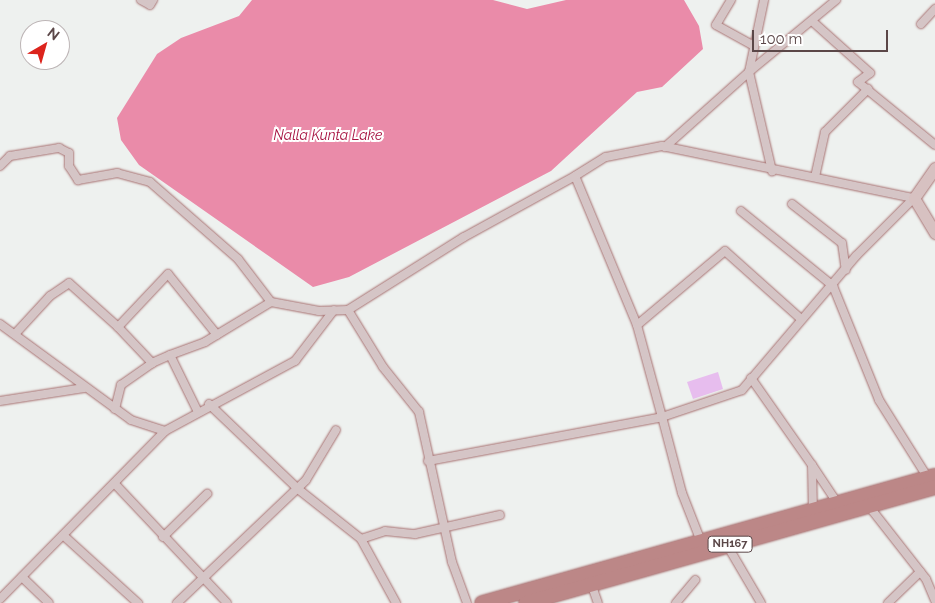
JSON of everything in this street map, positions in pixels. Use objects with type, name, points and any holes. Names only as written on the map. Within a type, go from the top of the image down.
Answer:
[{"type":"highway","name":"NH167","points":[[482,603],[702,545],[813,511],[933,480]]},
{"type":"highway","name":"NH167","points":[[526,603],[592,586],[702,545],[727,545],[868,505],[933,480]]},
{"type":"street","points":[[141,0],[150,5],[153,0]]},
{"type":"street","points":[[731,0],[716,26],[754,46]]},
{"type":"street","points":[[764,0],[750,72],[772,171]]},
{"type":"street","points":[[665,147],[836,0]]},
{"type":"street","points":[[921,24],[935,8]]},
{"type":"street","points":[[812,21],[870,73],[858,82],[935,145]]},
{"type":"street","points":[[814,177],[824,132],[868,89]]},
{"type":"street","points":[[115,409],[121,385],[152,363],[217,335],[271,302],[348,310],[464,237],[606,157],[665,147],[772,171],[814,177],[914,198],[935,233]]},
{"type":"street","points":[[0,166],[10,156],[59,148],[70,152],[70,166],[78,180],[117,173],[150,182],[238,259],[271,302]]},
{"type":"street","points":[[428,461],[662,417],[742,390],[801,319],[834,286],[846,270],[914,198],[935,168]]},
{"type":"street","points":[[575,176],[637,325],[682,493],[702,545]]},
{"type":"street","points":[[792,204],[842,243],[846,270]]},
{"type":"street","points":[[740,211],[834,286],[879,400],[933,480]]},
{"type":"street","points":[[637,325],[725,251],[801,319]]},
{"type":"street","points":[[118,327],[168,274],[217,335]]},
{"type":"street","points":[[15,334],[50,296],[69,283],[118,327],[152,363]]},
{"type":"street","points":[[0,598],[64,536],[165,431],[197,410],[294,361],[334,310]]},
{"type":"street","points":[[348,310],[383,367],[419,412],[428,461],[446,524],[452,562],[466,603]]},
{"type":"street","points":[[0,324],[115,409],[165,431]]},
{"type":"street","points":[[170,355],[197,410]]},
{"type":"street","points":[[751,378],[838,504]]},
{"type":"street","points":[[0,401],[85,388]]},
{"type":"street","points":[[209,404],[298,489],[361,538],[396,603]]},
{"type":"street","points":[[177,603],[298,489],[336,430]]},
{"type":"street","points":[[812,465],[813,511]]},
{"type":"street","points":[[115,484],[203,580],[227,603]]},
{"type":"street","points":[[163,536],[207,494]]},
{"type":"street","points":[[868,505],[920,572],[935,599],[931,603]]},
{"type":"street","points":[[361,538],[385,531],[415,534],[446,524],[500,515]]},
{"type":"street","points":[[64,536],[138,603]]},
{"type":"street","points":[[727,545],[761,603]]},
{"type":"street","points":[[888,603],[920,572]]},
{"type":"street","points":[[22,577],[50,603]]},
{"type":"street","points":[[676,603],[695,580]]},
{"type":"street","points":[[592,586],[598,603]]},
{"type":"shaded area","points":[[718,372],[723,389],[693,399],[687,382]]},
{"type":"water","name":"Nalla Kunta Lake","points":[[252,0],[493,0],[527,9],[566,0],[684,0],[699,26],[703,49],[662,87],[637,92],[551,171],[349,277],[313,287],[139,165],[121,140],[117,118],[157,54],[181,38],[239,16]]}]
